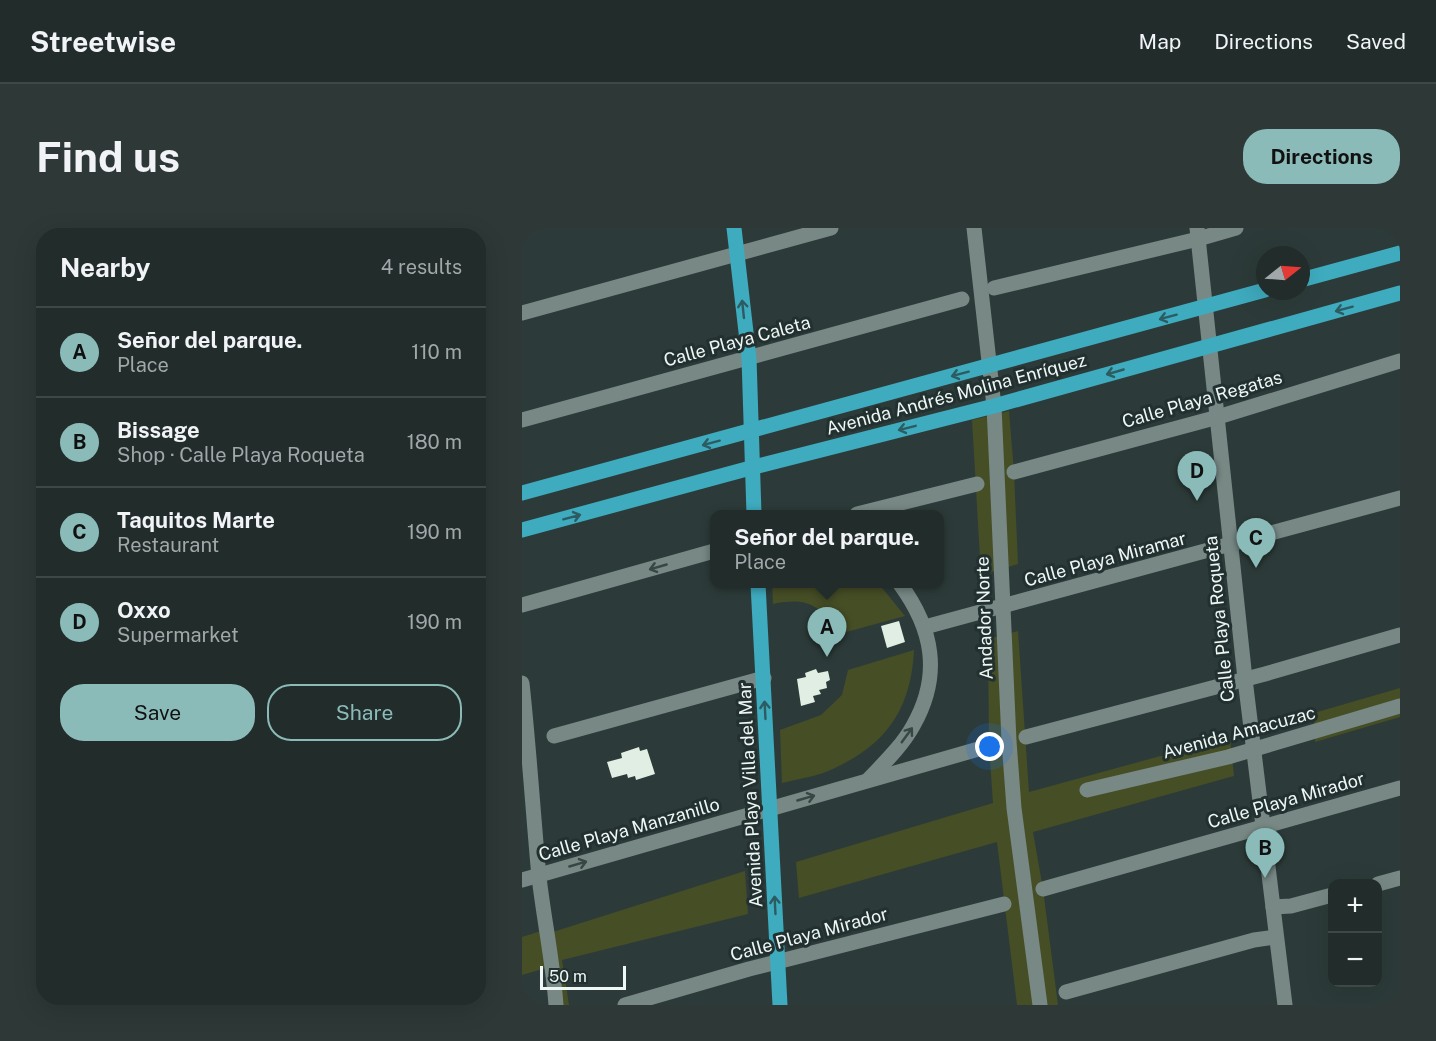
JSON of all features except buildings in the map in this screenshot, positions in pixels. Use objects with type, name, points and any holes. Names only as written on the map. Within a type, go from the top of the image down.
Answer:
[{"type":"main road","points":[[734,228],[748,358],[754,510]]},
{"type":"main road","points":[[1310,278],[1400,253]]},
{"type":"main road","name":"Avenida Andrés Molina Enríquez","points":[[522,493],[1256,292]]},
{"type":"main road","name":"Avenida Andrés Molina Enríquez","points":[[522,530],[754,467],[994,406],[1400,293]]},
{"type":"main road","name":"Avenida Playa Villa del Mar","points":[[758,588],[780,1005]]},
{"type":"street","points":[[522,313],[831,228]]},
{"type":"street","name":"Andador Norte","points":[[974,228],[994,406],[1014,808],[1040,1005]]},
{"type":"street","points":[[994,288],[1198,234],[1236,228]]},
{"type":"street","name":"Calle Playa Roqueta","points":[[1198,234],[1245,679],[1285,1005]]},
{"type":"street","name":"Calle Playa Caleta","points":[[522,420],[962,299]]},
{"type":"street","name":"Calle Playa Regatas","points":[[1014,472],[1218,417],[1400,361]]},
{"type":"street","points":[[873,510],[977,484]]},
{"type":"street","name":"Calle Playa Miramar","points":[[925,627],[1231,546],[1400,498]]},
{"type":"street","points":[[522,605],[710,553]]},
{"type":"street","points":[[869,779],[913,726],[923,704],[930,678],[931,655],[925,627],[915,604],[903,588]]},
{"type":"street","points":[[1026,737],[1400,635]]},
{"type":"street","points":[[554,736],[764,678]]},
{"type":"street","points":[[522,683],[525,740],[539,876],[546,933],[553,963],[556,1005]]},
{"type":"street","name":"Avenida Amacuzac","points":[[1087,790],[1228,757],[1400,706]]},
{"type":"street","name":"Calle Playa Manzanillo","points":[[522,880],[989,746]]},
{"type":"street","name":"Calle Playa Mirador","points":[[1043,889],[1400,788]]},
{"type":"street","points":[[1382,883],[1400,878]]},
{"type":"street","points":[[1273,907],[1291,906],[1328,896]]},
{"type":"street","name":"Calle Playa Mirador","points":[[625,1005],[777,962],[1004,904]]},
{"type":"street","points":[[1066,992],[1254,940],[1276,937]]},
{"type":"green space","points":[[1009,411],[1018,564],[981,575],[972,420]]},
{"type":"green space","points":[[772,588],[882,588],[905,616],[839,634],[825,616],[812,606],[796,602],[773,604]]},
{"type":"green space","points":[[1018,631],[1029,792],[1230,737],[1234,776],[1033,832],[1058,1005],[1017,1005],[997,842],[799,898],[796,862],[993,803],[989,746],[988,639]]},
{"type":"green space","points":[[914,650],[912,671],[902,706],[882,735],[869,747],[835,768],[782,783],[780,730],[821,715],[842,695],[848,670]]},
{"type":"green space","points":[[1400,688],[1400,717],[1315,742],[1314,713]]},
{"type":"green space","points":[[745,871],[748,914],[562,960],[569,1005],[550,1005],[546,968],[522,975],[522,937],[541,931],[544,934],[556,931]]},
{"type":"place","name":"Oxxo","points":[[1197,501]]},
{"type":"place","name":"Taquitos Marte","points":[[1256,568]]},
{"type":"place","name":"Señor del parque.","points":[[827,657]]},
{"type":"place","name":"Bissage","points":[[1265,878]]}]
